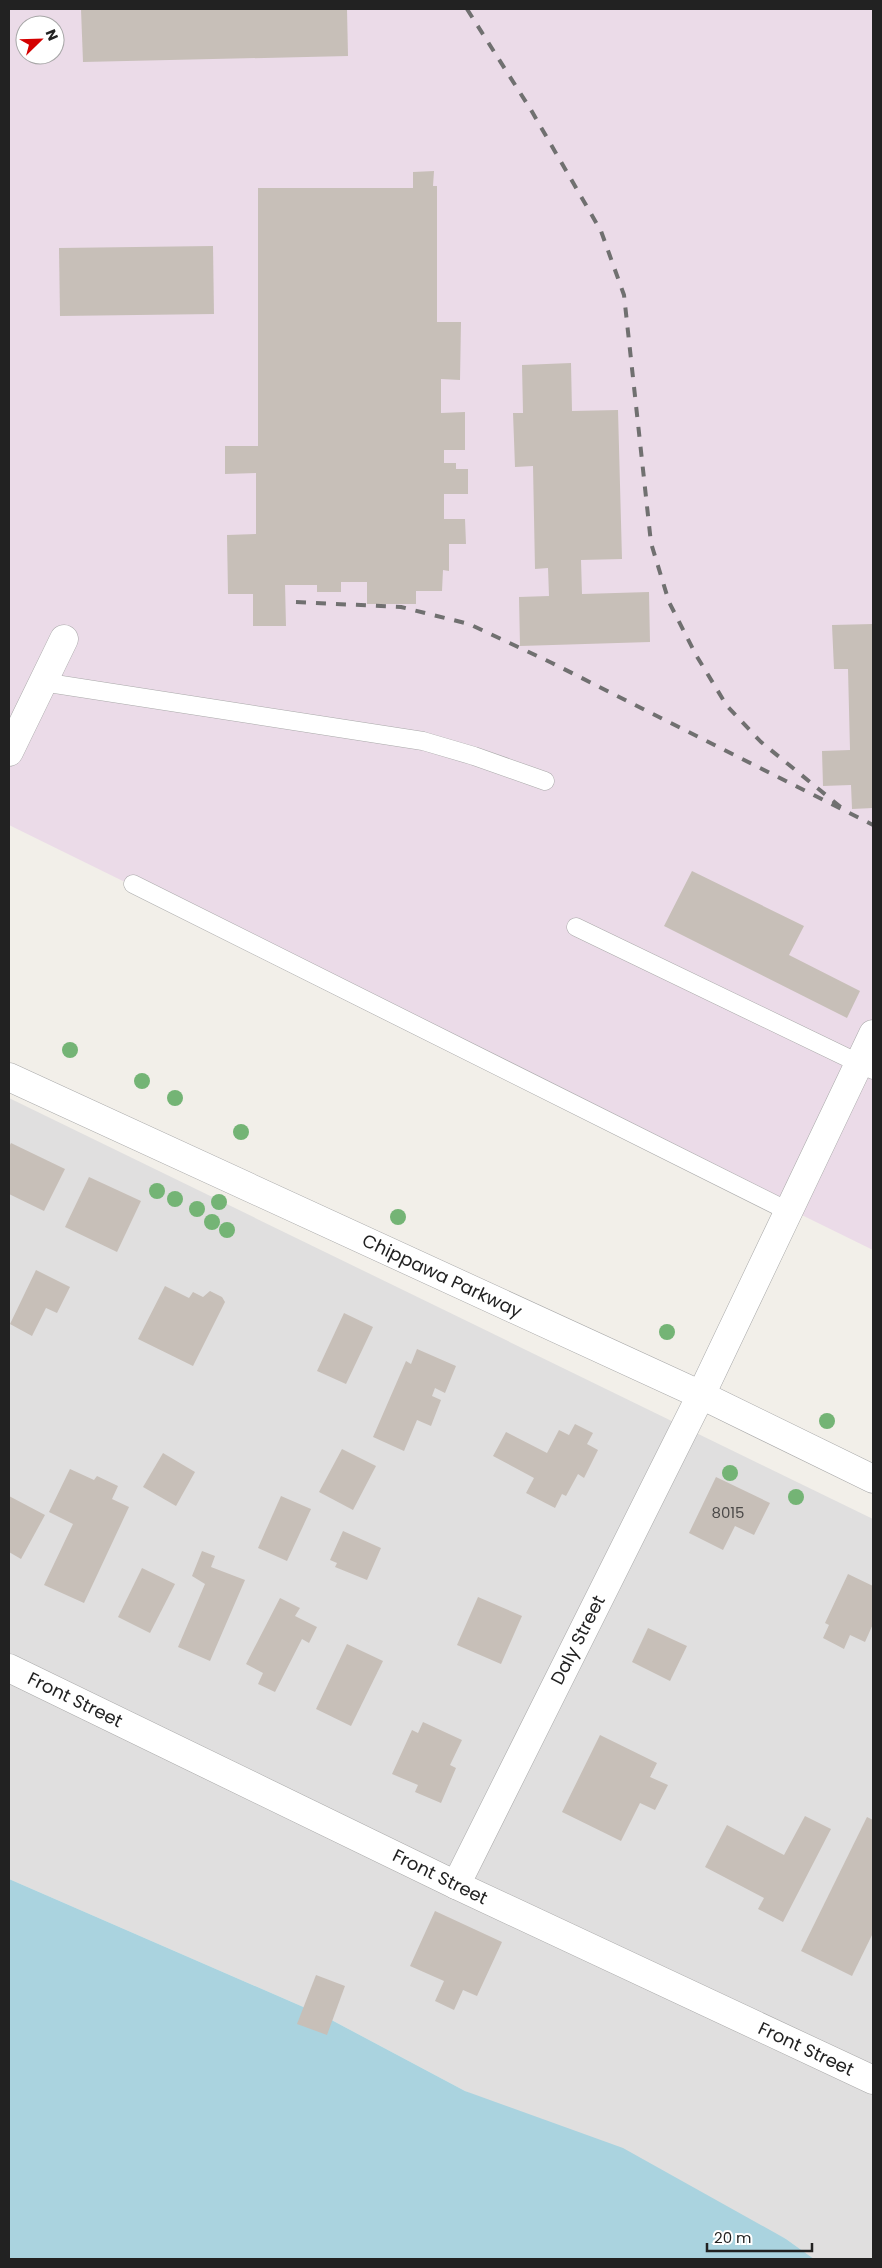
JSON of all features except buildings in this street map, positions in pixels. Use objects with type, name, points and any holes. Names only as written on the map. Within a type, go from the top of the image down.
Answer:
[{"type":"street","points":[[9,752],[64,639]]},
{"type":"street","name":"Daly Street","points":[[456,1885],[701,1395],[788,1211],[866,1067],[873,1034]]},
{"type":"street","name":"Chippawa Parkway","points":[[9,1077],[701,1395],[873,1479]]},
{"type":"street","name":"Front Street","points":[[9,1668],[456,1885],[873,2080]]},
{"type":"lane","points":[[42,682],[423,741],[474,756],[545,781]]},
{"type":"lane","points":[[133,884],[788,1211]]},
{"type":"lane","points":[[576,927],[866,1067]]},
{"type":"shaded area","points":[[9,9],[873,9],[873,1250],[9,825]]},
{"type":"shaded area","points":[[9,1098],[873,1519],[873,2259],[814,2259],[786,2239],[465,2091],[324,2016],[9,1879]]},
{"type":"water","points":[[9,1879],[324,2016],[465,2091],[623,2148],[786,2239],[814,2259],[9,2259]]},
{"type":"railway","points":[[467,9],[531,110],[601,231],[624,295],[651,543],[669,602],[696,655],[727,706],[761,742],[848,813]]},
{"type":"railway","points":[[296,602],[401,607],[469,624],[552,663],[873,825]]}]
